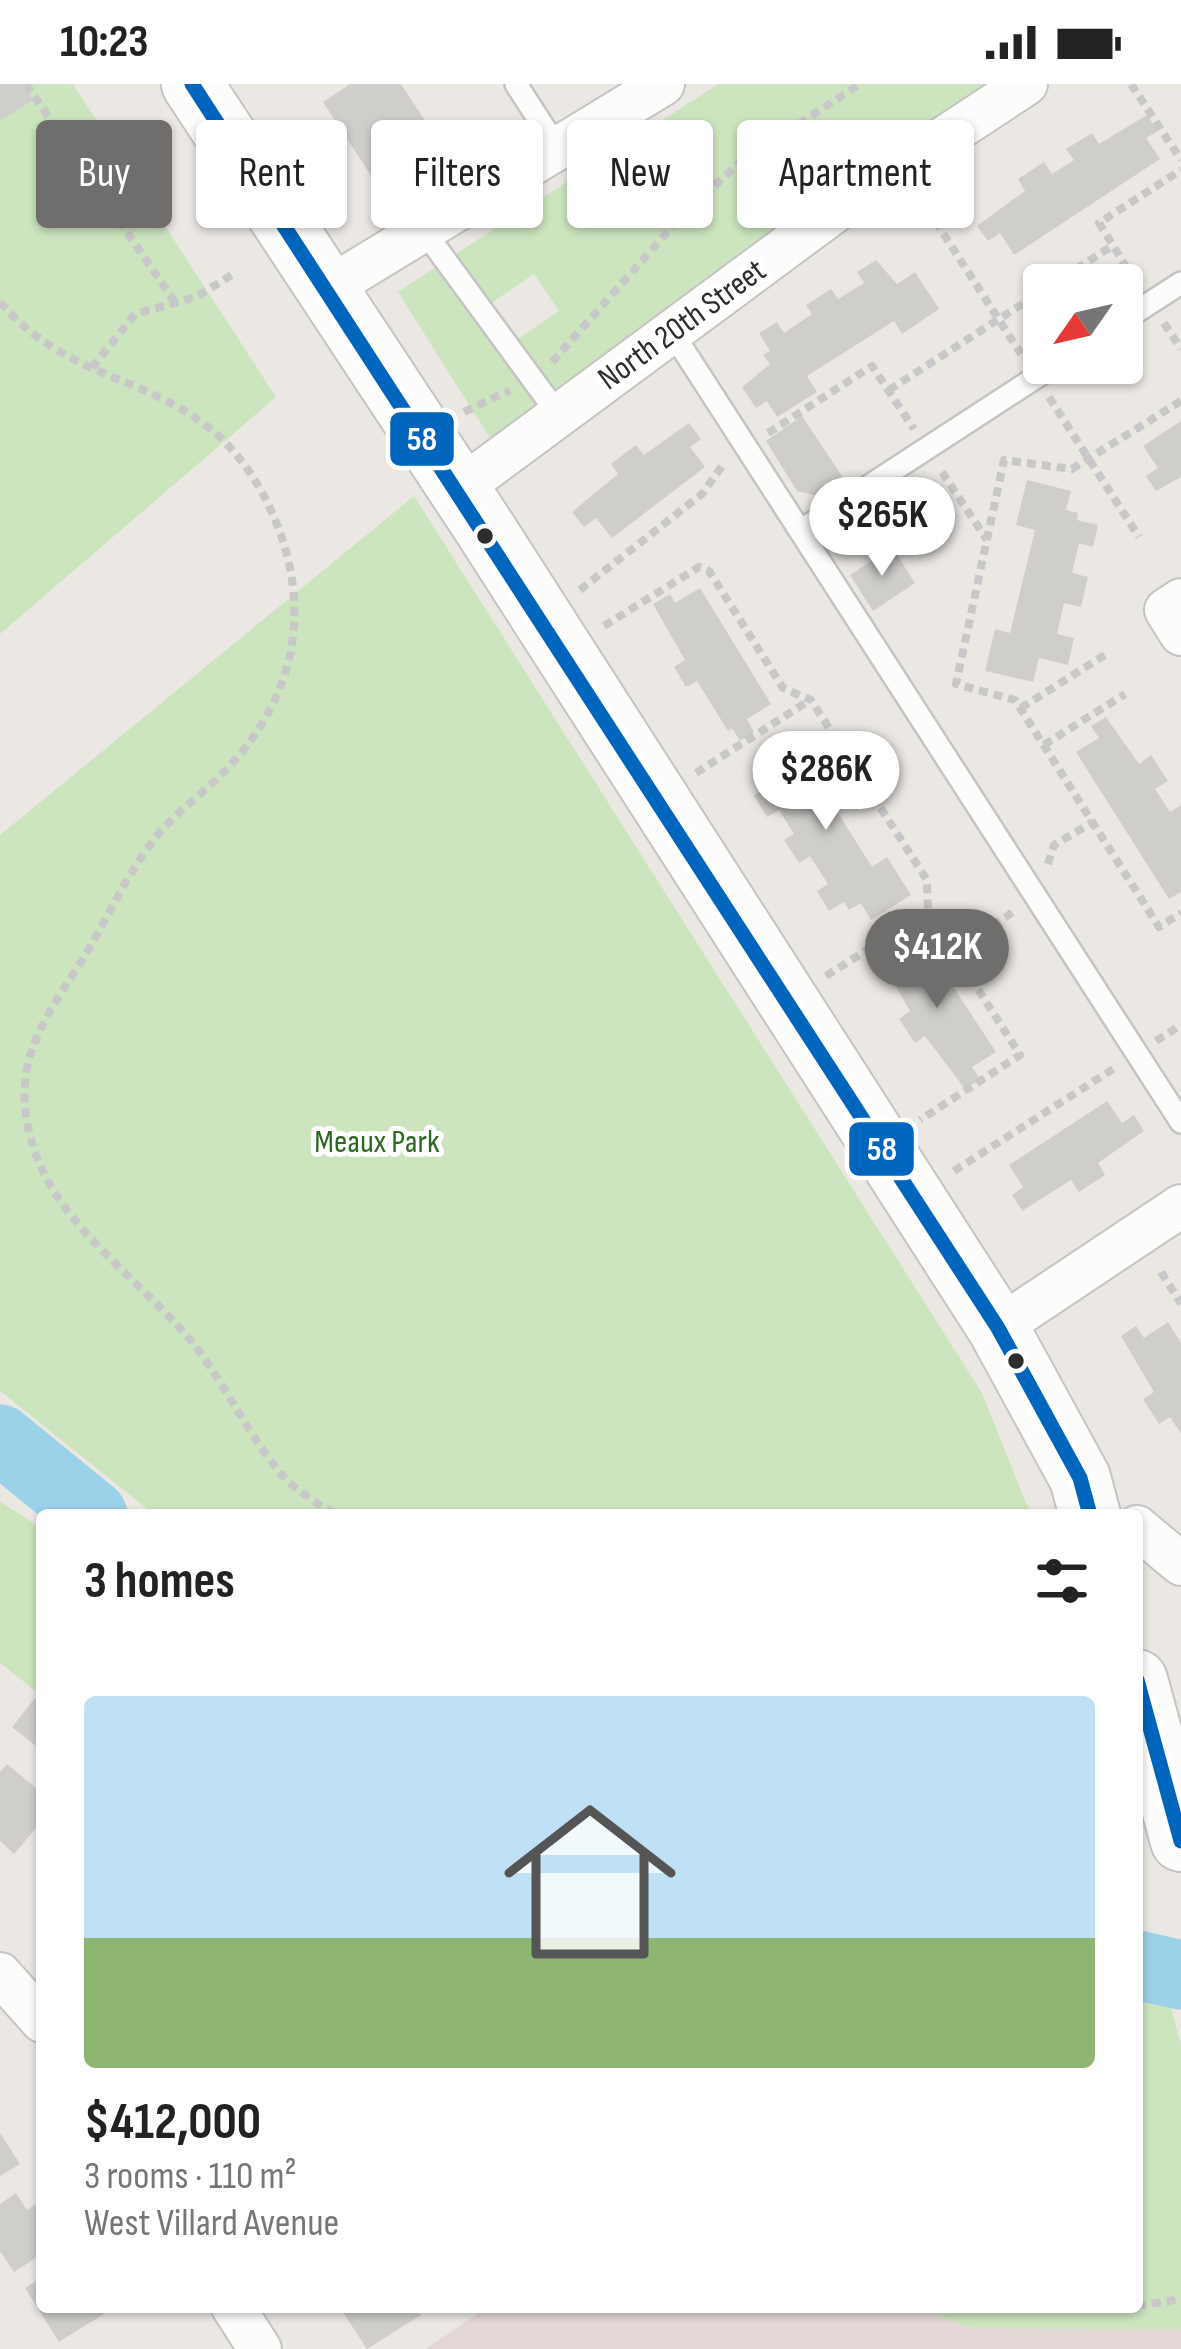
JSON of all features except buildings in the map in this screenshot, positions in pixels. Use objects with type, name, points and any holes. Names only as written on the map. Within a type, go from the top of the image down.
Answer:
[{"type":"street","points":[[192,84],[459,489],[998,1328],[1098,1502]]},
{"type":"street","points":[[327,289],[559,152],[663,84]]},
{"type":"street","name":"North 20th Street","points":[[459,489],[854,197],[1026,84]]},
{"type":"street","points":[[998,1328],[1181,1206]]},
{"type":"street","points":[[1143,1532],[1181,1564]]},
{"type":"street","points":[[1154,1686],[1181,1841]]},
{"type":"street","points":[[0,1974],[36,2014]]},
{"type":"street","points":[[237,2313],[260,2349]]},
{"type":"lane","points":[[516,84],[559,152]]},
{"type":"lane","points":[[424,231],[558,414]]},
{"type":"lane","points":[[1143,308],[1181,283]]},
{"type":"lane","points":[[670,329],[1181,1122]]},
{"type":"lane","points":[[800,531],[1026,384]]},
{"type":"path","points":[[26,84],[176,304]]},
{"type":"path","points":[[425,438],[532,378],[568,346],[680,218],[739,163],[860,84]]},
{"type":"path","points":[[1131,84],[1181,160]]},
{"type":"path","points":[[1181,170],[1099,223],[1181,350]]},
{"type":"path","points":[[1084,264],[1112,246]]},
{"type":"path","points":[[92,368],[125,322],[148,309],[176,304],[235,274]]},
{"type":"path","points":[[0,302],[64,356],[192,410],[223,434],[268,503],[289,556],[298,607],[286,676],[260,730],[160,832],[32,1037],[25,1069],[27,1114],[36,1155],[54,1189],[189,1338],[288,1481],[327,1509]]},
{"type":"path","points":[[888,390],[1023,303]]},
{"type":"path","points":[[1181,401],[1072,469],[1004,460],[956,684],[1004,694],[1021,708],[1159,927],[1181,913]]},
{"type":"path","points":[[602,627],[699,566],[709,571],[783,688],[811,700],[927,880],[928,911],[1020,1054],[920,1120]]},
{"type":"path","points":[[1021,708],[1105,655]]},
{"type":"path","points":[[1043,745],[1124,694]]},
{"type":"path","points":[[696,773],[811,700]]},
{"type":"path","points":[[826,976],[928,911]]},
{"type":"path","points":[[953,1172],[1181,1025]]},
{"type":"path","points":[[1161,1273],[1181,1304]]},
{"type":"path","points":[[1143,2305],[1181,2299]]},
{"type":"shaded area","points":[[479,2313],[931,2313],[970,2328],[1181,2329],[1181,2349],[425,2349]]},
{"type":"green space","points":[[0,84],[73,84],[96,120],[36,120],[36,228],[166,228],[276,397],[0,634]]},
{"type":"green space","points":[[718,84],[992,84],[942,120],[737,120],[737,228],[790,228],[554,397],[516,340],[559,311],[534,274],[490,304],[454,255],[496,228],[543,228],[543,197],[567,182],[567,228],[713,228],[713,120],[662,120]]},
{"type":"green space","points":[[436,267],[539,407],[493,443],[398,292]]},
{"type":"green space","name":"Meaux Park","points":[[414,496],[982,1393],[1029,1509],[148,1509],[0,1391],[0,835]]},
{"type":"green space","points":[[0,1501],[36,1525],[36,1691],[0,1663]]},
{"type":"green space","points":[[1143,1983],[1165,1985],[1181,2045],[1181,2329],[970,2328],[931,2313],[1143,2313]]},
{"type":"waterway","points":[[0,1439],[86,1509]]},
{"type":"waterway","points":[[1143,1966],[1181,1975]]},
{"type":"transit line","name":"58","points":[[192,84],[998,1328],[1080,1478],[1088,1509]]},
{"type":"transit line","name":"58","points":[[1143,1702],[1181,1841]]}]
